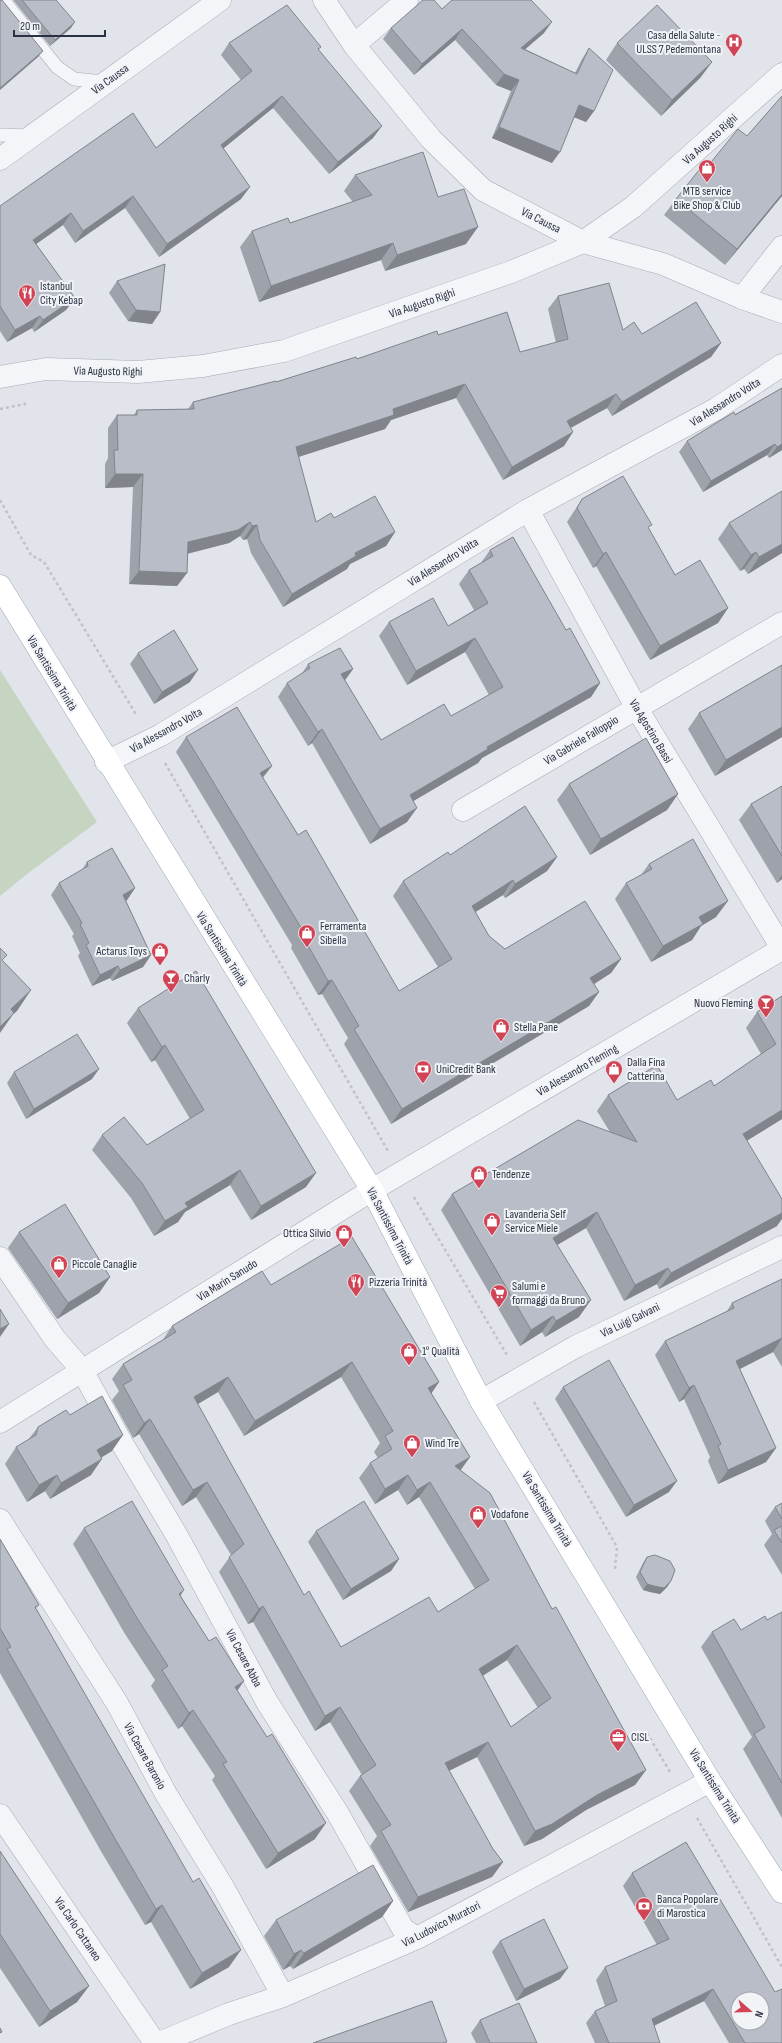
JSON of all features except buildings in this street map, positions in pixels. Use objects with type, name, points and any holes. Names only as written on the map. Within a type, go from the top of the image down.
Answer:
[{"type":"main road","name":"Via Santissima Trinità","points":[[0,586],[106,762],[372,1190],[481,1401],[710,1781],[782,1892]]},
{"type":"street","name":"Via Caussa","points":[[0,159],[104,82],[220,0]]},
{"type":"street","name":"Via Caussa","points":[[324,0],[354,45],[431,139],[483,190],[583,242],[663,264],[742,298],[782,312]]},
{"type":"street","points":[[354,45],[407,0]]},
{"type":"street","name":"Via Augusto Righi","points":[[0,377],[46,369],[138,372],[203,366],[284,351],[511,272],[583,242],[633,207],[782,74]]},
{"type":"street","points":[[742,298],[782,247]]},
{"type":"street","name":"Via Alessandro Volta","points":[[106,762],[174,727],[528,510],[716,410],[782,365]]},
{"type":"street","name":"Via Agostino Bassi","points":[[528,510],[636,707],[782,949]]},
{"type":"street","name":"Via Gabriele Falloppio","points":[[463,810],[636,707],[782,623]]},
{"type":"street","name":"Via Alessandro Fleming","points":[[372,1190],[782,949]]},
{"type":"street","name":"Via Marin Sanudo","points":[[0,1422],[372,1190]]},
{"type":"street","name":"Via Luigi Galvani","points":[[481,1401],[575,1347],[782,1246]]},
{"type":"street","points":[[0,1258],[55,1340],[82,1370]]},
{"type":"street","name":"Via Cesare Abba","points":[[82,1370],[120,1440],[176,1534],[267,1702],[337,1812],[403,1929],[417,1938]]},
{"type":"street","name":"Via Cesare Baronio","points":[[0,1520],[116,1703],[166,1794],[223,1887],[283,1996]]},
{"type":"street","name":"Via Ludovico Muratori","points":[[159,2043],[229,2014],[283,1996],[417,1938],[710,1781]]},
{"type":"street","name":"Via Carlo Cattaneo","points":[[2,1823],[155,2043]]},
{"type":"lane","points":[[3,0],[57,67],[74,79],[104,82]]},
{"type":"lane","points":[[0,135],[31,136]]},
{"type":"path","points":[[0,409],[25,404]]},
{"type":"green space","points":[[0,670],[97,822],[0,896]]},
{"type":"place","name":"Casa della Salute - ULSS 7 Pedemontana","points":[[734,57]]},
{"type":"place","name":"MTB service Bike Shop & Club","points":[[707,183]]},
{"type":"place","name":"Istanbul City Kebap","points":[[27,308]]},
{"type":"place","name":"Ferramenta Sibella","points":[[307,948]]},
{"type":"place","name":"Actarus Toys","points":[[160,966]]},
{"type":"place","name":"Charly","points":[[171,993]]},
{"type":"place","name":"Nuovo Fleming","points":[[766,1018]]},
{"type":"place","name":"Stella Pane","points":[[501,1042]]},
{"type":"place","name":"UniCredit Bank","points":[[423,1084]]},
{"type":"place","name":"Dalla Fina Catterina","points":[[614,1084]]},
{"type":"place","name":"Tendenze","points":[[479,1189]]},
{"type":"place","name":"Lavanderia Self Service Miele","points":[[492,1236]]},
{"type":"place","name":"Ottica Silvio","points":[[344,1248]]},
{"type":"place","name":"Piccole Canaglie","points":[[59,1279]]},
{"type":"place","name":"Pizzeria Trinità","points":[[356,1297]]},
{"type":"place","name":"Salumi e formaggi da Bruno","points":[[499,1308]]},
{"type":"place","name":"1° Qualità","points":[[409,1366]]},
{"type":"place","name":"Wind Tre","points":[[412,1458]]},
{"type":"place","name":"Vodafone","points":[[478,1529]]},
{"type":"place","name":"CISL","points":[[618,1752]]},
{"type":"place","name":"Banca Popolare di Marostica","points":[[644,1921]]}]
